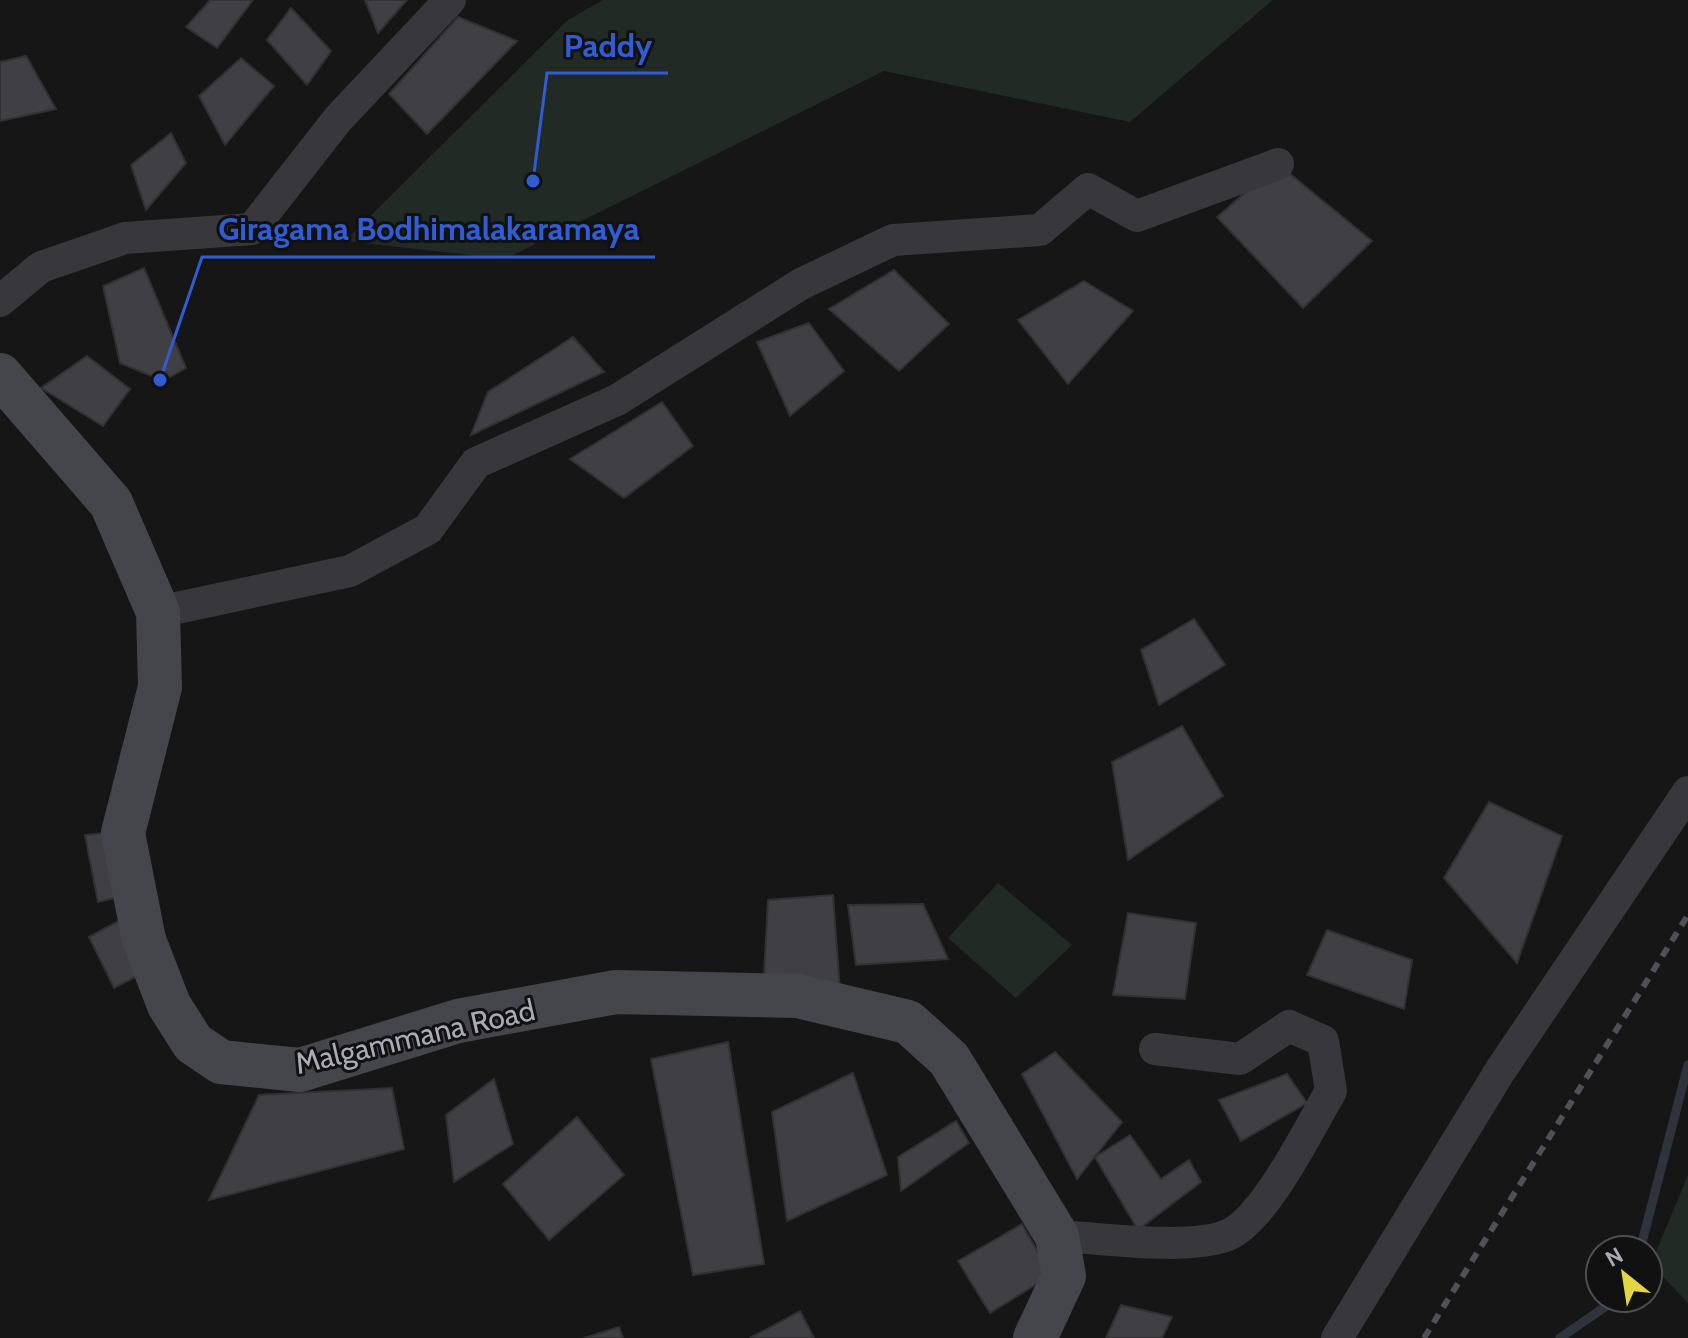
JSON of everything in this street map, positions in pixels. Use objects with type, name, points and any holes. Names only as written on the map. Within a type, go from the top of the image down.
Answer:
[{"type":"street","points":[[0,301],[41,267],[125,238],[252,229],[338,119],[450,0]]},
{"type":"street","points":[[158,612],[350,571],[428,529],[476,463],[617,400],[801,284],[893,240],[1040,230],[1088,189],[1137,216],[1278,164]]},
{"type":"street","name":"Malgammana Road","points":[[0,375],[111,503],[158,612],[160,687],[123,833],[144,940],[169,1005],[193,1043],[221,1062],[300,1070],[458,1021],[616,992],[798,996],[908,1022],[949,1059],[1057,1236],[1064,1276],[1035,1338]]},
{"type":"street","points":[[1337,1338],[1500,1071],[1688,792]]},
{"type":"street","points":[[1057,1236],[1197,1242],[1230,1234],[1266,1201],[1331,1091],[1323,1041],[1289,1026],[1240,1059],[1155,1049]]},
{"type":"shaded area","points":[[603,0],[1273,0],[1130,122],[884,71],[505,259],[345,241],[568,20]]},
{"type":"shaded area","points":[[998,883],[1072,945],[1016,998],[948,938]]},
{"type":"shaded area","points":[[1688,1175],[1688,1303],[1664,1278],[1663,1234]]},
{"type":"building","points":[[210,0],[253,0],[217,48],[186,27]]},
{"type":"building","points":[[365,0],[407,0],[378,33]]},
{"type":"building","points":[[291,8],[331,51],[307,85],[267,40]]},
{"type":"building","points":[[458,17],[517,41],[427,134],[389,94]]},
{"type":"building","points":[[26,56],[56,109],[0,121],[0,62]]},
{"type":"building","points":[[241,58],[274,86],[225,145],[199,96]]},
{"type":"building","points":[[171,133],[186,163],[146,210],[131,165]]},
{"type":"building","points":[[1278,164],[1372,241],[1303,308],[1217,217]]},
{"type":"building","points":[[144,268],[186,368],[163,381],[120,363],[103,286]]},
{"type":"building","points":[[894,270],[949,324],[899,371],[829,309]]},
{"type":"building","points":[[1084,281],[1133,311],[1068,384],[1018,320]]},
{"type":"building","points":[[809,323],[844,371],[790,416],[757,342]]},
{"type":"building","points":[[573,337],[604,372],[471,435],[488,392]]},
{"type":"building","points":[[87,356],[130,389],[103,426],[41,388]]},
{"type":"building","points":[[662,402],[693,446],[624,498],[570,459]]},
{"type":"building","points":[[1194,619],[1225,665],[1159,705],[1141,650]]},
{"type":"building","points":[[1182,726],[1223,796],[1128,860],[1112,762]]},
{"type":"building","points":[[1489,802],[1562,836],[1517,963],[1444,878]]},
{"type":"building","points":[[129,830],[135,893],[98,902],[85,835]]},
{"type":"building","points":[[833,895],[841,1004],[763,995],[768,900]]},
{"type":"building","points":[[923,904],[948,959],[856,965],[848,905]]},
{"type":"building","points":[[1128,913],[1196,923],[1185,999],[1113,995]]},
{"type":"building","points":[[130,915],[155,967],[114,988],[89,937]]},
{"type":"building","points":[[1327,930],[1412,960],[1404,1009],[1307,975]]},
{"type":"building","points":[[728,1042],[764,1264],[693,1275],[651,1059]]},
{"type":"building","points":[[1055,1052],[1122,1122],[1077,1179],[1022,1074]]},
{"type":"building","points":[[853,1073],[887,1175],[787,1221],[772,1112]]},
{"type":"building","points":[[1287,1074],[1307,1103],[1241,1141],[1219,1100]]},
{"type":"building","points":[[494,1079],[513,1144],[454,1182],[446,1115]]},
{"type":"building","points":[[392,1088],[404,1149],[209,1200],[259,1095]]},
{"type":"building","points":[[577,1117],[624,1175],[549,1240],[503,1184]]},
{"type":"building","points":[[956,1121],[969,1143],[901,1191],[898,1157]]},
{"type":"building","points":[[1130,1135],[1161,1179],[1189,1160],[1201,1182],[1138,1230],[1095,1157]]},
{"type":"building","points":[[1022,1224],[1051,1275],[990,1313],[958,1261]]},
{"type":"building","points":[[1121,1305],[1172,1317],[1162,1338],[1106,1338]]},
{"type":"building","points":[[800,1311],[814,1338],[750,1338]]},
{"type":"building","points":[[619,1327],[623,1338],[584,1338]]},
{"type":"waterway","points":[[1644,1234],[1688,1065]]},
{"type":"waterway","points":[[1560,1338],[1595,1314]]},
{"type":"railway","points":[[1424,1338],[1688,915]]},
{"type":"place","name":"Paddy","points":[[533,181]]},
{"type":"place","name":"Giragama Bodhimalakaramaya","points":[[160,380]]}]
